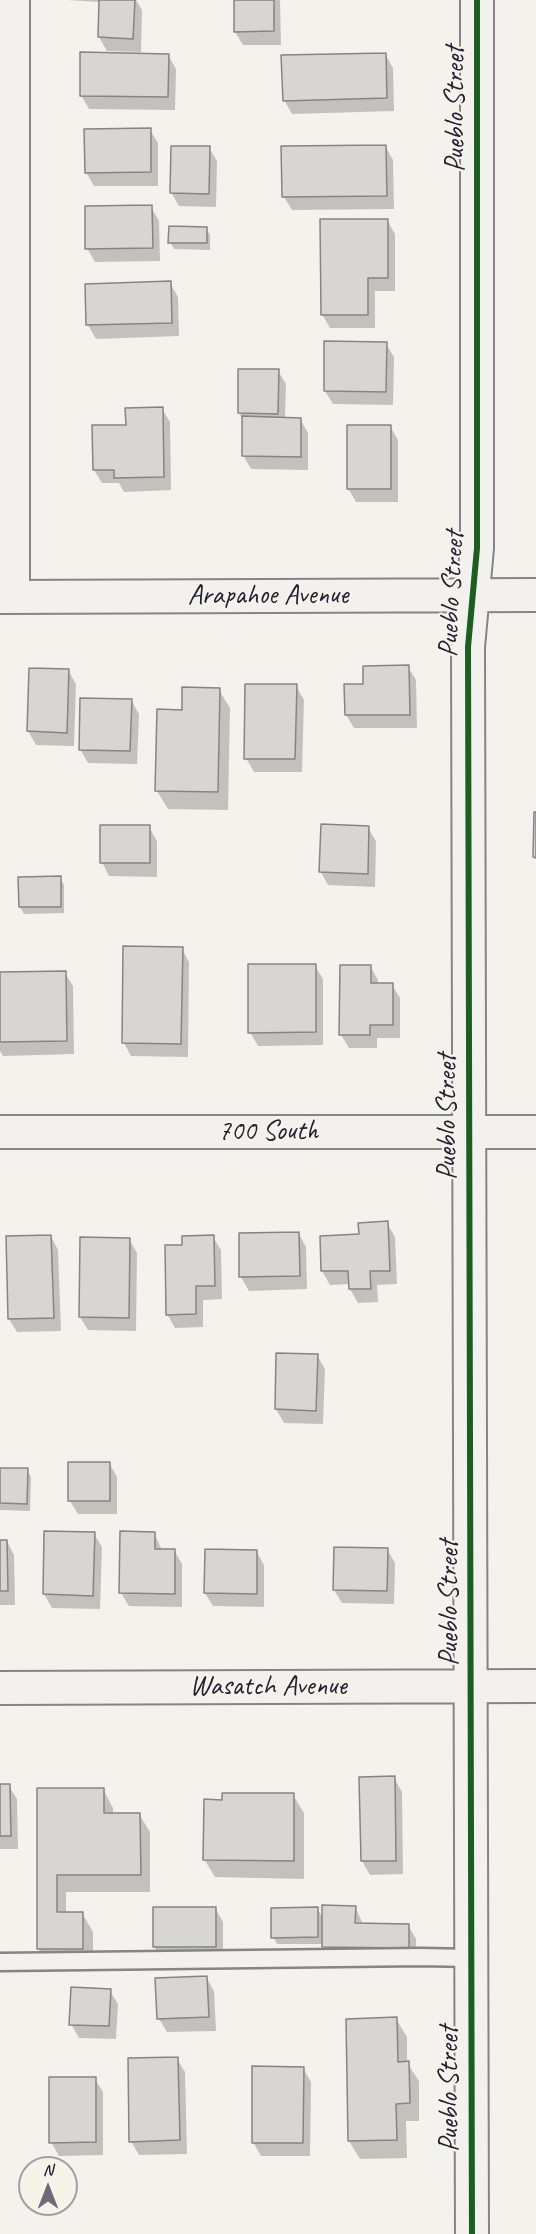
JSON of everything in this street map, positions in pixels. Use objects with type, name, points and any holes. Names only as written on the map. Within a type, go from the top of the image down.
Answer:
[{"type":"street","points":[[6,597],[13,0]]},
{"type":"street","name":"Pueblo Street","points":[[472,2234],[468,646],[477,548],[477,0]]},
{"type":"street","name":"Arapahoe Avenue","points":[[6,597],[536,595]]},
{"type":"street","name":"700 South","points":[[0,1132],[536,1132]]},
{"type":"street","name":"Wasatch Avenue","points":[[0,1688],[536,1686]]},
{"type":"lane","points":[[0,1962],[471,1958]]},
{"type":"building","points":[[99,0],[135,0],[133,39],[98,37]]},
{"type":"building","points":[[234,0],[274,0],[274,31],[234,32]]},
{"type":"building","points":[[80,52],[169,54],[168,97],[80,96]]},
{"type":"building","points":[[386,53],[387,98],[283,101],[281,55]]},
{"type":"building","points":[[151,128],[151,172],[85,173],[84,129]]},
{"type":"building","points":[[386,145],[387,196],[282,197],[281,146]]},
{"type":"building","points":[[171,146],[210,146],[209,194],[170,193]]},
{"type":"building","points":[[152,205],[153,248],[85,249],[85,206]]},
{"type":"building","points":[[320,219],[388,219],[388,278],[368,278],[368,315],[321,315]]},
{"type":"building","points":[[169,226],[207,227],[207,243],[168,243]]},
{"type":"building","points":[[171,281],[172,323],[86,325],[85,284]]},
{"type":"building","points":[[324,341],[387,342],[386,392],[324,391]]},
{"type":"building","points":[[238,369],[279,369],[278,414],[238,413]]},
{"type":"building","points":[[163,407],[164,477],[114,478],[114,470],[93,470],[92,425],[126,425],[125,408]]},
{"type":"building","points":[[242,416],[301,418],[301,457],[242,456]]},
{"type":"building","points":[[347,425],[391,425],[391,489],[347,489]]},
{"type":"building","points":[[409,665],[410,715],[345,715],[344,684],[363,684],[363,666]]},
{"type":"building","points":[[29,668],[69,669],[67,733],[27,731]]},
{"type":"building","points":[[245,684],[297,684],[295,759],[244,759]]},
{"type":"building","points":[[182,687],[220,688],[218,792],[155,791],[157,709],[182,710]]},
{"type":"building","points":[[80,698],[132,699],[130,751],[79,750]]},
{"type":"building","points":[[534,812],[536,812],[536,858],[533,857]]},
{"type":"building","points":[[321,824],[369,826],[368,874],[319,872]]},
{"type":"building","points":[[100,825],[150,825],[150,863],[100,863]]},
{"type":"building","points":[[61,876],[61,907],[19,907],[18,877]]},
{"type":"building","points":[[123,946],[183,947],[181,1044],[122,1043]]},
{"type":"building","points":[[248,964],[316,964],[316,1032],[248,1033]]},
{"type":"building","points":[[340,965],[371,965],[371,983],[393,983],[393,1025],[370,1025],[370,1035],[339,1035]]},
{"type":"building","points":[[66,971],[67,1041],[0,1042],[0,972]]},
{"type":"building","points":[[388,1221],[390,1271],[370,1271],[371,1289],[349,1289],[348,1271],[321,1271],[320,1236],[359,1234],[358,1223]]},
{"type":"building","points":[[299,1232],[300,1276],[239,1277],[239,1233]]},
{"type":"building","points":[[51,1235],[54,1318],[8,1319],[6,1236]]},
{"type":"building","points":[[214,1235],[215,1286],[196,1286],[196,1314],[166,1315],[165,1245],[182,1245],[182,1236]]},
{"type":"building","points":[[80,1237],[130,1238],[129,1318],[79,1317]]},
{"type":"building","points":[[276,1353],[318,1354],[316,1411],[275,1409]]},
{"type":"building","points":[[68,1462],[110,1462],[110,1501],[68,1501]]},
{"type":"building","points":[[0,1468],[28,1468],[27,1504],[0,1503]]},
{"type":"building","points":[[44,1531],[95,1532],[93,1596],[43,1594]]},
{"type":"building","points":[[120,1531],[155,1532],[155,1549],[175,1549],[175,1594],[119,1593]]},
{"type":"building","points":[[0,1540],[7,1540],[8,1591],[0,1591]]},
{"type":"building","points":[[334,1547],[388,1548],[387,1591],[333,1590]]},
{"type":"building","points":[[205,1549],[257,1550],[257,1594],[204,1593]]},
{"type":"building","points":[[395,1776],[396,1861],[361,1861],[359,1777]]},
{"type":"building","points":[[0,1784],[10,1784],[11,1836],[0,1836]]},
{"type":"building","points":[[37,1788],[104,1788],[104,1813],[140,1813],[141,1875],[57,1875],[57,1912],[83,1912],[83,1949],[37,1949]]},
{"type":"building","points":[[222,1793],[294,1793],[294,1861],[203,1860],[204,1799],[222,1800]]},
{"type":"building","points":[[322,1905],[356,1906],[355,1923],[409,1924],[409,1948],[322,1947]]},
{"type":"building","points":[[153,1907],[216,1907],[216,1947],[153,1947]]},
{"type":"building","points":[[318,1907],[318,1937],[271,1938],[271,1908]]},
{"type":"building","points":[[207,1976],[209,2017],[157,2019],[155,1978]]},
{"type":"building","points":[[71,1987],[111,1989],[109,2026],[69,2025]]},
{"type":"building","points":[[397,2017],[398,2062],[409,2061],[410,2103],[396,2104],[397,2140],[348,2141],[346,2019]]},
{"type":"building","points":[[178,2057],[180,2140],[129,2142],[128,2058]]},
{"type":"building","points":[[252,2066],[304,2067],[303,2143],[252,2143]]},
{"type":"building","points":[[49,2077],[96,2077],[96,2142],[49,2143]]},
{"type":"cycle path","points":[[472,2234],[468,647],[477,548],[477,0]]}]
